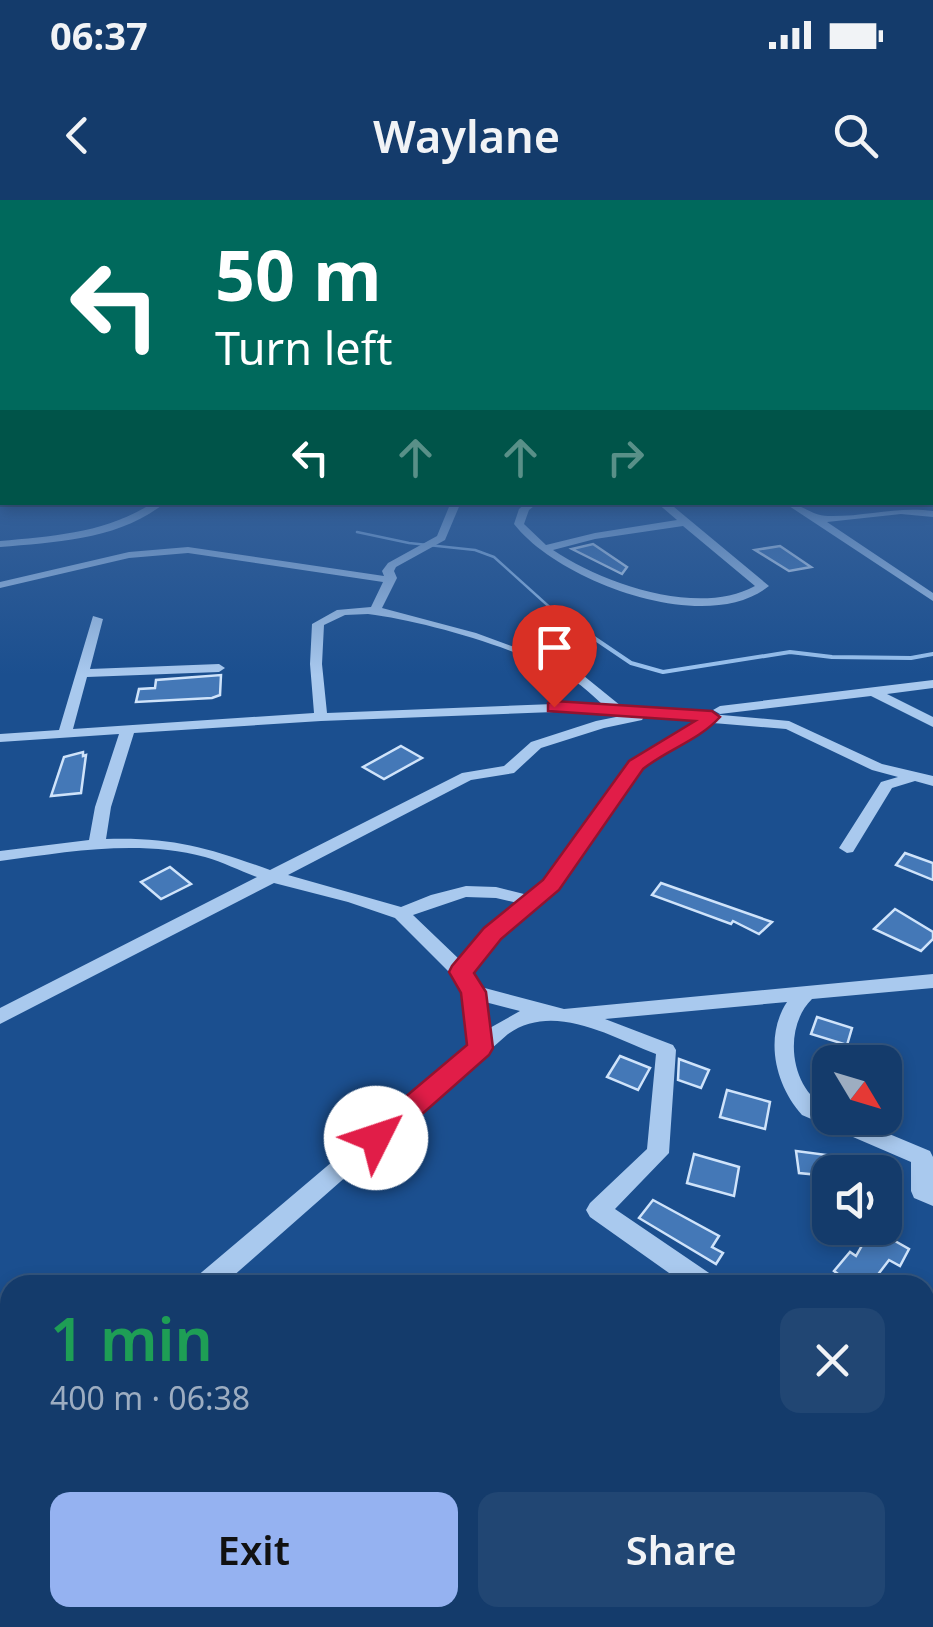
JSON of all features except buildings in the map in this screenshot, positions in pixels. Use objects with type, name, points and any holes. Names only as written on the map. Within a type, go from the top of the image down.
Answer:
[{"type":"street","points":[[0,544],[27,542]]},
{"type":"street","points":[[375,611],[390,580],[392,565],[434,542]]},
{"type":"street","points":[[534,542],[623,586],[682,602],[737,600],[754,595],[763,586],[710,542]]},
{"type":"street","points":[[544,549],[573,542]]},
{"type":"street","points":[[849,542],[933,598]]},
{"type":"street","points":[[0,584],[129,555],[188,550],[390,580]]},
{"type":"street","points":[[321,716],[316,664],[318,624],[331,614],[375,611],[456,632],[576,676],[616,709]]},
{"type":"street","points":[[65,734],[98,619]]},
{"type":"street","points":[[81,673],[219,668]]},
{"type":"street","points":[[685,714],[933,684]]},
{"type":"street","points":[[876,692],[933,723]]},
{"type":"street","points":[[0,738],[321,716],[528,707],[616,709],[799,728],[877,766],[933,781]]},
{"type":"street","points":[[0,1017],[467,776],[508,770],[536,745],[600,724],[662,713]]},
{"type":"street","points":[[461,972],[492,934],[534,902],[561,873],[578,843],[597,824],[619,784],[636,765],[652,752],[682,740],[712,717]]},
{"type":"street","points":[[97,842],[103,806],[128,730]]},
{"type":"street","points":[[847,848],[886,785],[912,777]]},
{"type":"street","points":[[0,856],[97,842],[205,852],[274,877],[351,894],[402,914],[461,972],[474,992],[480,1048]]},
{"type":"street","points":[[402,914],[452,891],[510,895],[534,902]]},
{"type":"street","points":[[217,1275],[498,1030],[524,1015],[933,981]]},
{"type":"street","points":[[474,992],[564,1014],[666,1050],[658,1153],[598,1210],[692,1275]]},
{"type":"street","points":[[806,994],[790,1011],[783,1039],[795,1097],[809,1109],[922,1156],[922,1191],[933,1196]]},
{"type":"waterway","points":[[402,542],[475,550],[494,557],[554,611]]},
{"type":"waterway","points":[[554,611],[631,663],[663,672],[790,652],[832,657],[911,658],[933,654]]},
{"type":"route","points":[[376,1138],[480,1048],[474,992],[461,972],[492,934],[551,885],[636,765],[652,752],[682,740],[712,717],[554,707]]}]
